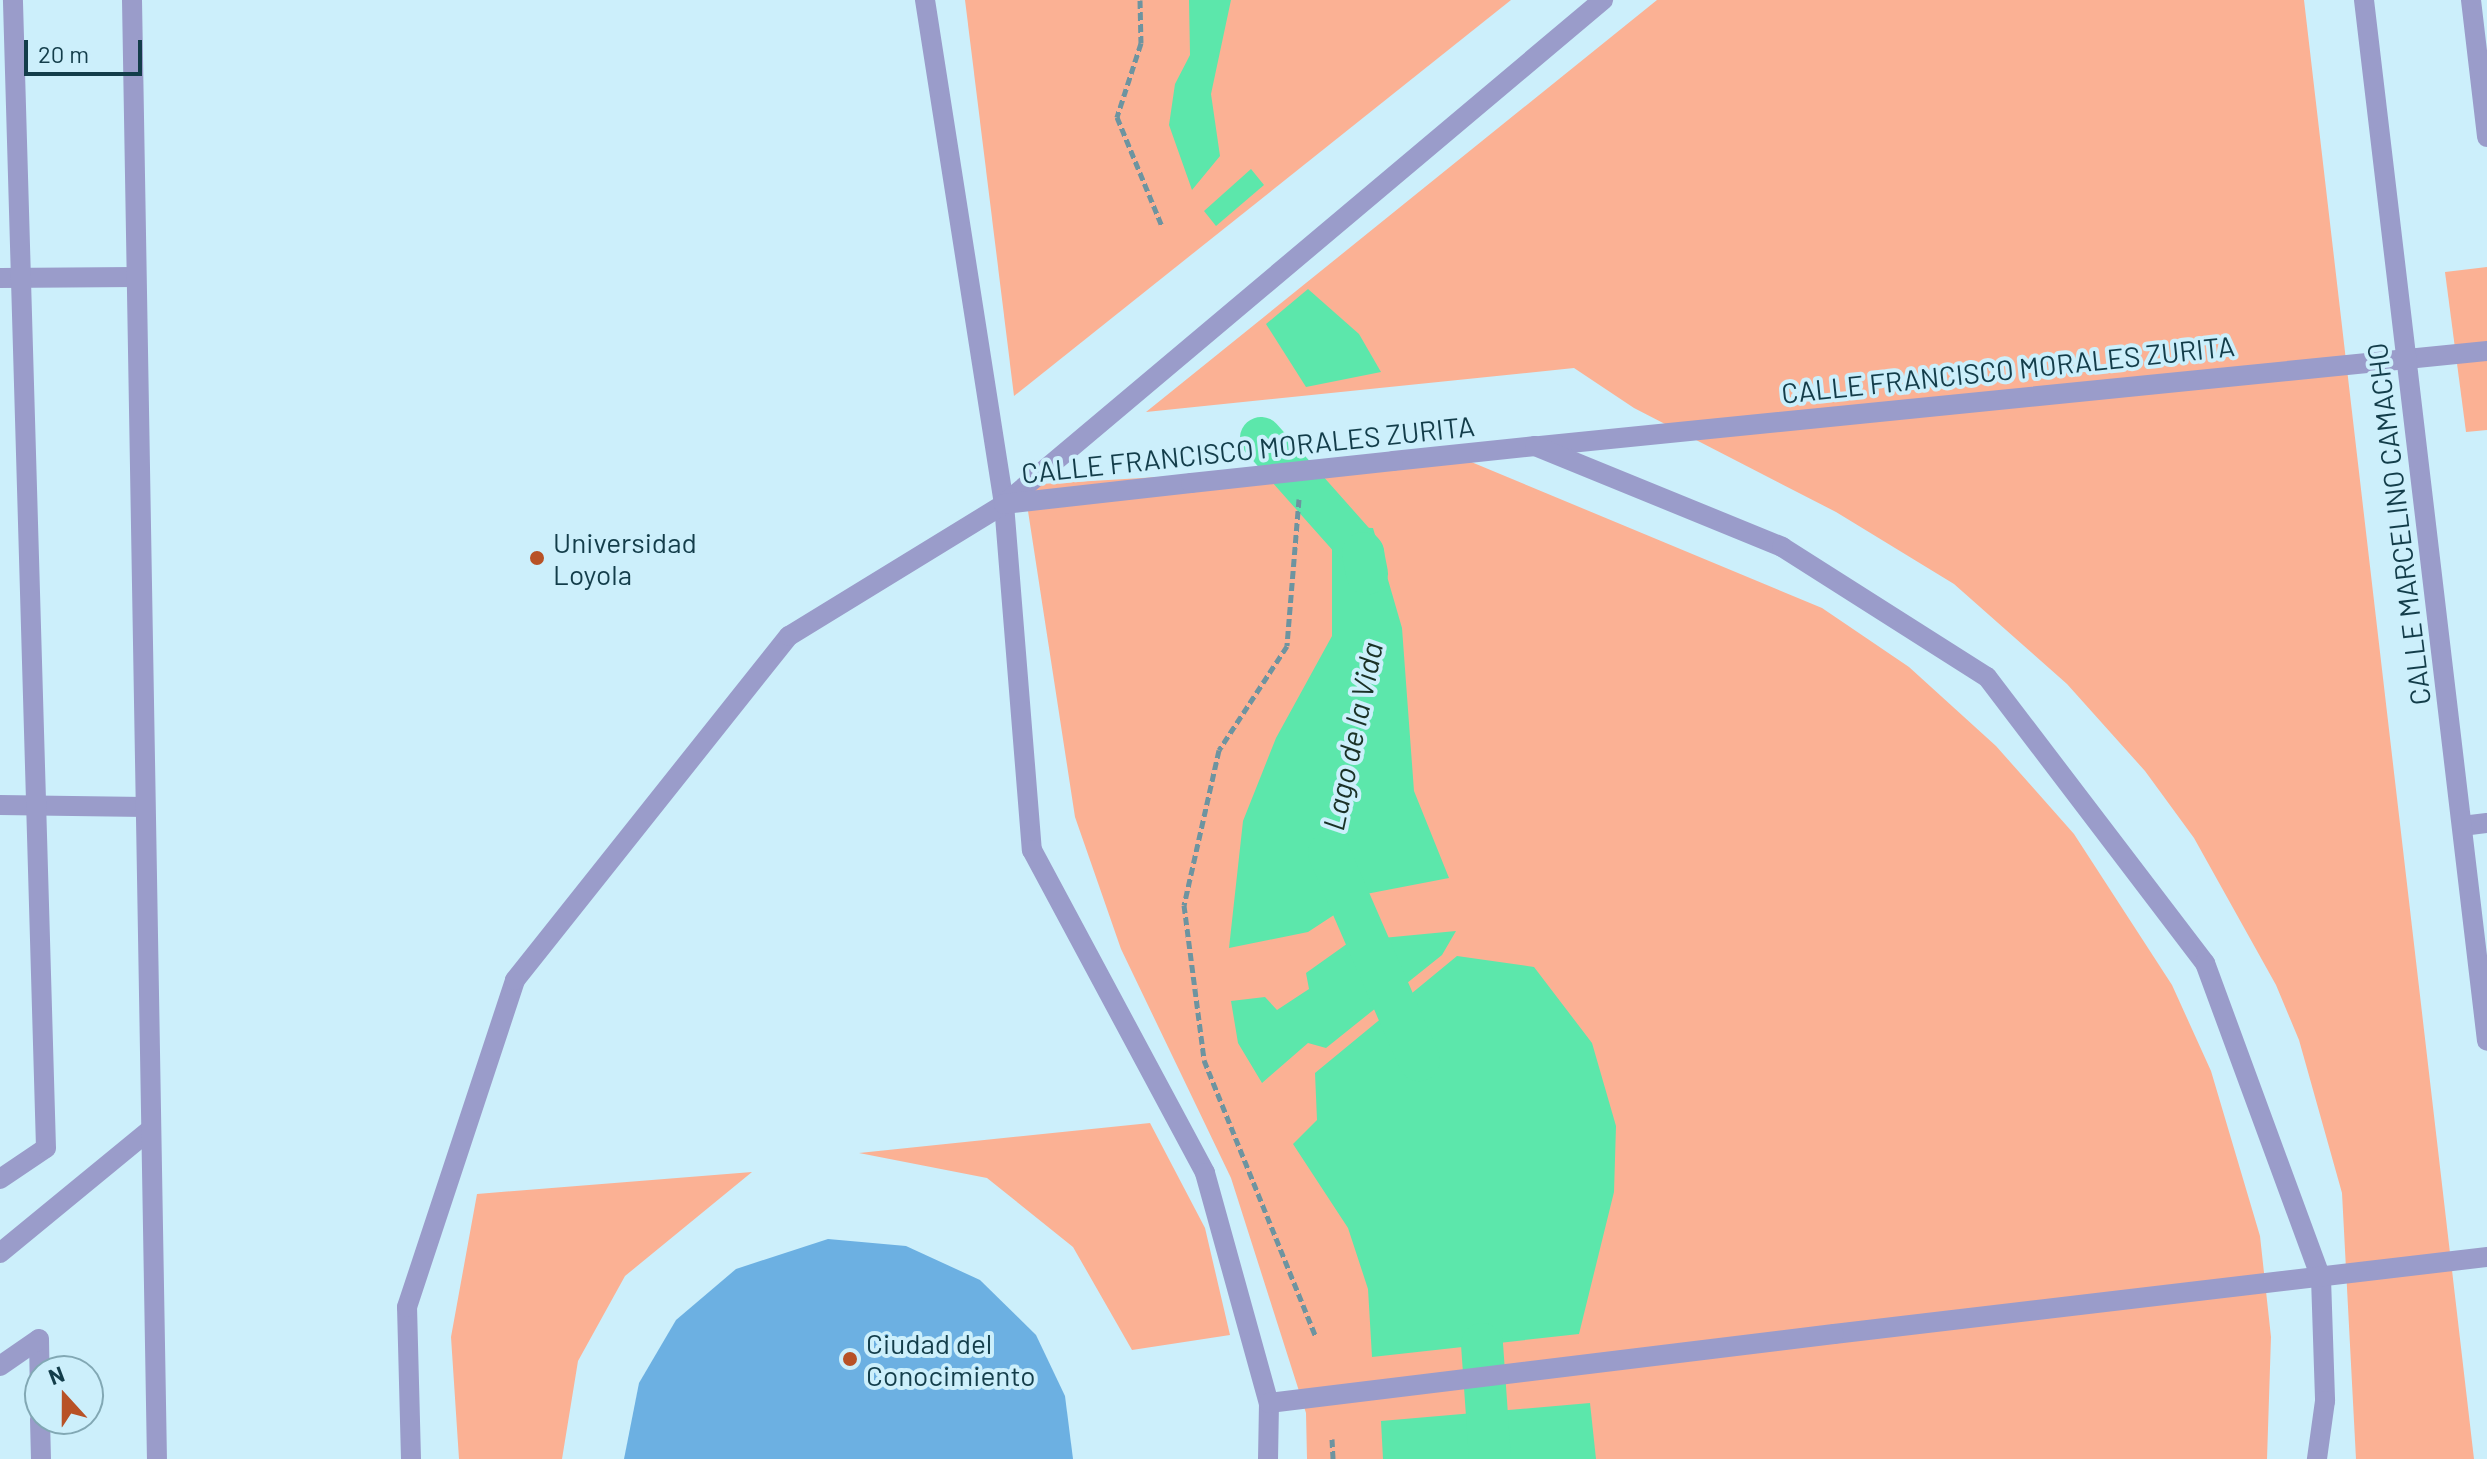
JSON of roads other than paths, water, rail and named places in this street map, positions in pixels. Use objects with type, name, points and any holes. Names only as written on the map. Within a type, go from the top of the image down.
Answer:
[{"type":"street","points":[[0,1179],[46,1148],[13,0]]},
{"type":"street","points":[[132,0],[157,1459]]},
{"type":"street","points":[[925,0],[1004,504],[1032,850],[1205,1173],[1269,1403],[1268,1459]]},
{"type":"street","points":[[1004,504],[1603,0]]},
{"type":"street","name":"CALLE MARCELINO CAMACHO","points":[[2364,0],[2487,1041]]},
{"type":"street","points":[[2471,0],[2487,137]]},
{"type":"street","points":[[0,278],[136,277]]},
{"type":"street","name":"CALLE FRANCISCO MORALES ZURITA","points":[[411,1459],[407,1307],[515,980],[789,636],[1004,504],[1535,446],[2487,351]]},
{"type":"street","name":"CALLE FRANCISCO MORALES ZURITA","points":[[1535,446],[1782,547],[1987,677],[2205,963],[2321,1278],[2325,1401],[2317,1459]]},
{"type":"street","points":[[0,805],[145,807]]},
{"type":"street","points":[[2462,826],[2487,823]]},
{"type":"street","points":[[0,1253],[150,1130]]},
{"type":"street","points":[[1269,1403],[2487,1257]]},
{"type":"street","points":[[0,1366],[39,1339],[39,1355]]},
{"type":"street","points":[[40,1435],[41,1459]]},
{"type":"water","points":[[1189,0],[1231,0],[1211,94],[1220,156],[1192,190],[1169,125],[1175,84],[1190,55]]},
{"type":"water","points":[[1251,169],[1264,185],[1216,226],[1204,211]]},
{"type":"water","points":[[1308,289],[1359,334],[1381,372],[1306,387],[1266,324]]},
{"type":"water","points":[[1332,527],[1373,528],[1402,628],[1414,791],[1449,878],[1366,894],[1308,932],[1229,948],[1243,821],[1276,738],[1332,636]]},
{"type":"water","points":[[1456,931],[1442,955],[1326,1048],[1308,1043],[1262,1083],[1238,1043],[1231,1001],[1265,997],[1277,1010],[1309,989],[1306,973],[1351,941]]},
{"type":"water","points":[[1457,956],[1534,967],[1592,1043],[1616,1126],[1614,1192],[1579,1334],[1372,1357],[1368,1289],[1348,1228],[1293,1144],[1317,1120],[1315,1073]]},
{"type":"water","points":[[1590,1403],[1596,1459],[1383,1459],[1381,1421]]},
{"type":"waterway","name":"Lago de la Vida","points":[[1261,438],[1363,553],[1367,574]]},
{"type":"waterway","name":"Lago de la Vida","points":[[1329,853],[1419,1060]]},
{"type":"waterway","name":"Lago de la Vida","points":[[1482,1344],[1490,1459]]},
{"type":"place","name":"Universidad Loyola","points":[[537,558]]},
{"type":"place","name":"Ciudad del Conocimiento","points":[[850,1359]]}]
